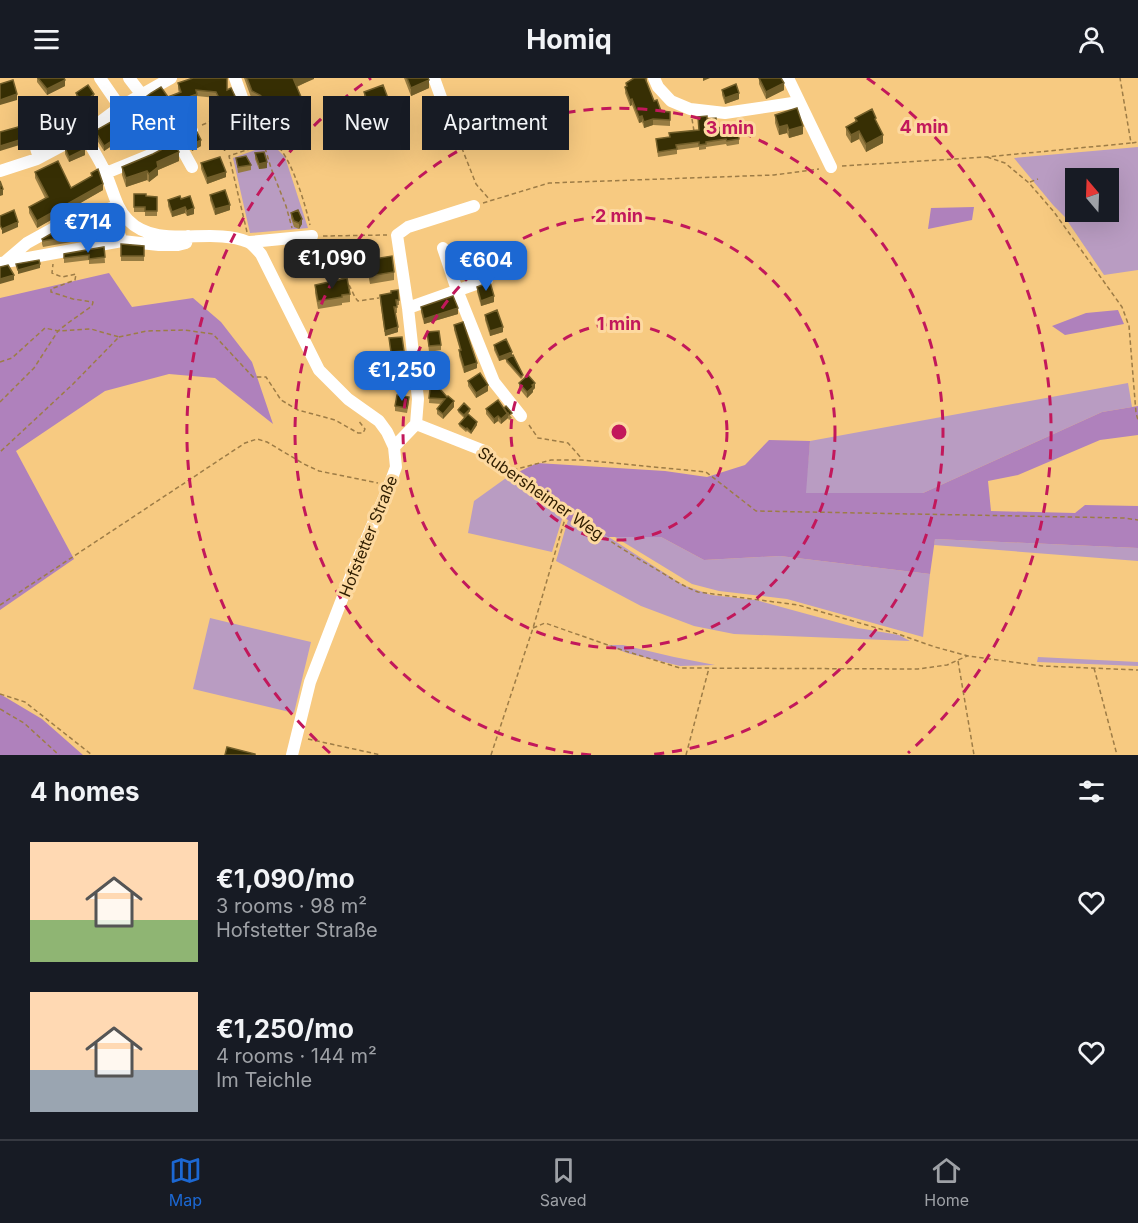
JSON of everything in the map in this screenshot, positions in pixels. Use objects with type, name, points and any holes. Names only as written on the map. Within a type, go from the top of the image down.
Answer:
[{"type":"street","points":[[100,78],[112,96]]},
{"type":"street","points":[[129,78],[142,94]]},
{"type":"street","points":[[139,96],[171,78]]},
{"type":"street","points":[[235,78],[241,96]]},
{"type":"street","points":[[434,78],[440,96]]},
{"type":"street","points":[[654,78],[658,87],[671,101],[690,109],[725,113],[799,102]]},
{"type":"street","points":[[788,78],[831,167]]},
{"type":"street","points":[[37,150],[39,158]]},
{"type":"street","points":[[0,171],[39,158],[54,150]]},
{"type":"street","points":[[93,150],[106,173],[122,241]]},
{"type":"street","points":[[106,173],[159,150]]},
{"type":"street","points":[[183,150],[192,167]]},
{"type":"street","points":[[256,241],[319,370],[348,399],[379,421],[394,447],[416,424],[418,399],[397,235],[408,227],[474,206]]},
{"type":"street","points":[[113,207],[128,221],[161,237],[218,235],[256,241],[302,237]]},
{"type":"street","points":[[3,262],[27,243],[65,222],[113,207]]},
{"type":"street","points":[[3,262],[122,241],[178,245],[186,243],[188,236]]},
{"type":"street","points":[[443,248],[457,290],[494,382],[521,416]]},
{"type":"street","points":[[408,308],[488,280]]},
{"type":"street","name":"Stubersheimer Weg","points":[[416,424],[487,452]]},
{"type":"street","name":"Hofstetter Straße","points":[[292,755],[310,682],[396,467],[394,447]]},
{"type":"path","points":[[1120,78],[1131,143]]},
{"type":"path","points":[[474,206],[549,183],[774,175],[831,167],[986,157],[1138,142]]},
{"type":"path","points":[[256,241],[258,236],[249,237],[229,156],[264,144],[271,168],[286,206],[302,237],[308,260],[314,271],[331,274],[345,280],[358,301],[382,297]]},
{"type":"path","points":[[282,150],[308,217],[302,237]]},
{"type":"path","points":[[462,150],[476,184],[490,201]]},
{"type":"path","points":[[986,157],[1005,163],[1029,183],[1054,212],[1122,308],[1129,326],[1138,420]]},
{"type":"path","points":[[1029,183],[1038,179]]},
{"type":"path","points":[[302,237],[397,235]]},
{"type":"path","points":[[0,402],[34,368],[58,331],[92,306],[93,302],[51,292],[51,289],[75,280],[76,274],[62,277],[52,273],[53,261],[50,255]]},
{"type":"path","points":[[0,362],[12,358],[45,328],[58,331],[91,329],[119,337],[147,331],[184,330],[213,334],[253,377],[266,377],[281,400],[298,410],[335,420],[358,433],[363,433],[365,429],[352,415]]},
{"type":"path","points":[[0,452],[73,384],[119,337]]},
{"type":"path","points":[[521,416],[538,438],[568,443],[582,460]]},
{"type":"path","points":[[0,605],[245,443],[257,439],[267,442],[319,471],[389,486]]},
{"type":"path","name":"Stubersheimer Weg","points":[[487,452],[630,555],[698,592],[798,605],[968,656],[1042,666],[1138,670]]},
{"type":"path","points":[[512,470],[551,460],[582,460],[706,472],[756,511],[1138,520]]},
{"type":"path","points":[[492,755],[568,511]]},
{"type":"path","points":[[533,628],[545,623],[680,668],[918,669],[947,665],[968,656]]},
{"type":"path","points":[[958,660],[974,755]]},
{"type":"path","points":[[1094,667],[1117,755]]},
{"type":"path","points":[[686,755],[709,668]]},
{"type":"path","points":[[0,694],[25,702],[92,755]]},
{"type":"path","points":[[0,709],[24,723],[59,755]]},
{"type":"path","points":[[296,736],[381,755]]},
{"type":"shaded area","points":[[1138,147],[1138,270],[1104,275],[1068,222],[1119,222],[1119,168],[1065,168],[1065,217],[1014,158]]},
{"type":"shaded area","points":[[255,150],[278,150],[285,157],[308,228],[250,233],[233,158]]},
{"type":"shaded area","points":[[974,207],[972,220],[928,229],[931,208]]},
{"type":"shaded area","points":[[109,273],[132,307],[193,298],[221,322],[252,362],[273,424],[215,378],[169,374],[105,391],[16,451],[74,559],[0,610],[0,298]]},
{"type":"shaded area","points":[[1118,310],[1124,324],[1065,335],[1052,326],[1086,313]]},
{"type":"shaded area","points":[[1128,383],[1132,407],[1102,412],[923,493],[805,493],[810,441]]},
{"type":"shaded area","points":[[1138,406],[1138,435],[1100,440],[1018,475],[988,481],[991,511],[1075,513],[1085,505],[1138,506],[1138,548],[935,539],[930,574],[780,556],[704,560],[661,537],[608,537],[601,532],[593,537],[506,478],[537,463],[665,471],[707,477],[745,465],[769,440],[810,441],[806,493],[923,493],[1102,412]]},
{"type":"shaded area","points":[[506,478],[563,516],[552,552],[468,533],[474,501]]},
{"type":"shaded area","points":[[568,520],[593,537],[601,532],[683,585],[711,595],[756,600],[858,628],[899,635],[910,641],[734,634],[694,626],[641,606],[556,561]]},
{"type":"shaded area","points":[[615,537],[661,537],[704,560],[780,556],[930,574],[923,637],[787,599],[719,591],[692,584]]},
{"type":"shaded area","points":[[935,539],[1138,548],[1138,561],[934,545]]},
{"type":"shaded area","points":[[210,618],[311,642],[294,713],[193,689]]},
{"type":"shaded area","points":[[607,645],[623,645],[715,665],[680,666],[627,653]]},
{"type":"shaded area","points":[[1038,657],[1138,662],[1138,666],[1037,662]]},
{"type":"shaded area","points":[[0,694],[42,719],[83,755],[0,755]]},
{"type":"building","points":[[38,78],[64,78],[65,80],[47,89]]},
{"type":"building","points":[[193,78],[227,78],[227,90],[231,88],[235,96],[218,96],[216,92],[196,90],[197,94],[192,96],[171,96],[181,92],[178,83]]},
{"type":"building","points":[[247,78],[293,78],[301,96],[261,96],[252,91]]},
{"type":"building","points":[[407,78],[428,78],[429,80],[411,88]]},
{"type":"building","points":[[634,78],[645,78],[654,101],[657,100],[661,111],[670,112],[670,120],[653,119],[644,122],[642,116],[639,117],[625,87],[626,83]]},
{"type":"building","points":[[759,78],[781,78],[784,83],[766,92]]},
{"type":"building","points":[[13,80],[17,94],[0,100],[0,84]]},
{"type":"building","points":[[736,84],[739,93],[725,98],[722,90]]},
{"type":"building","points":[[88,85],[94,94],[78,96],[76,93]]},
{"type":"building","points":[[383,85],[387,96],[366,96],[364,92]]},
{"type":"building","points":[[161,87],[167,96],[147,96],[151,93]]},
{"type":"building","points":[[797,108],[803,126],[789,130],[787,125],[779,127],[775,115]]},
{"type":"building","points":[[872,109],[883,135],[866,144],[859,131],[851,135],[846,127],[857,121],[855,118]]},
{"type":"building","points":[[707,116],[707,119],[716,118],[717,128],[737,125],[739,139],[706,142],[706,144],[699,145],[699,142],[676,145],[677,149],[658,152],[656,139],[670,137],[669,133],[699,130],[698,117]]},
{"type":"building","points":[[110,123],[110,142],[104,146],[98,136],[98,129]]},
{"type":"building","points":[[18,127],[18,140],[0,146],[0,132]]},
{"type":"building","points":[[66,150],[83,150],[69,157]]},
{"type":"building","points":[[161,150],[178,150],[179,152],[157,162],[158,167],[149,174],[147,171],[126,178],[122,167]]},
{"type":"building","points":[[264,152],[267,162],[259,164],[255,153]]},
{"type":"building","points":[[246,156],[251,165],[238,167],[236,158]]},
{"type":"building","points":[[220,157],[226,172],[207,178],[201,163]]},
{"type":"building","points":[[58,161],[71,188],[92,176],[91,173],[98,169],[103,184],[37,221],[29,207],[48,197],[35,172]]},
{"type":"building","points":[[225,190],[230,205],[215,209],[210,195]]},
{"type":"building","points":[[134,194],[157,197],[157,211],[145,211],[145,207],[134,207]]},
{"type":"building","points":[[180,196],[181,199],[190,196],[194,208],[187,211],[185,207],[172,212],[168,200]]},
{"type":"building","points":[[14,210],[18,222],[2,229],[0,216]]},
{"type":"building","points":[[298,210],[302,219],[299,223],[294,221],[291,213]]},
{"type":"building","points":[[95,216],[98,227],[71,236],[43,241],[42,239],[68,224]]},
{"type":"building","points":[[121,244],[144,246],[144,256],[121,256]]},
{"type":"building","points":[[104,247],[105,257],[89,259],[89,255],[64,258],[64,254]]},
{"type":"building","points":[[392,256],[394,272],[370,276],[367,260]]},
{"type":"building","points":[[39,260],[40,264],[18,270],[16,264]]},
{"type":"building","points":[[8,265],[14,275],[0,279],[0,267]]},
{"type":"building","points":[[347,278],[350,294],[318,301],[315,285]]},
{"type":"building","points":[[490,282],[494,296],[481,301],[477,287]]},
{"type":"building","points":[[398,290],[399,300],[396,300],[397,307],[394,307],[398,327],[385,331],[380,295]]},
{"type":"building","points":[[453,296],[458,308],[424,319],[421,307]]},
{"type":"building","points":[[497,310],[503,327],[490,331],[485,315]]},
{"type":"building","points":[[463,322],[477,363],[464,367],[454,325]]},
{"type":"building","points":[[439,331],[441,345],[429,346],[427,332]]},
{"type":"building","points":[[402,337],[404,351],[391,352],[389,338]]},
{"type":"building","points":[[506,339],[512,352],[499,357],[494,345]]},
{"type":"building","points":[[513,355],[523,375],[521,376],[506,359]]},
{"type":"building","points":[[428,366],[440,366],[440,389],[454,401],[443,414],[437,409],[445,399],[429,398],[431,380],[428,380]]},
{"type":"building","points":[[404,368],[406,381],[393,383],[391,370]]},
{"type":"building","points":[[480,373],[488,385],[476,393],[468,381]]},
{"type":"building","points":[[528,375],[535,383],[527,392],[519,383]]},
{"type":"building","points":[[397,395],[409,397],[407,408],[395,406]]},
{"type":"building","points":[[498,400],[507,413],[504,408],[506,406],[512,413],[509,415],[508,413],[501,419],[498,416],[494,419],[486,409]]},
{"type":"building","points":[[464,403],[470,409],[464,415],[458,410]]},
{"type":"building","points":[[468,414],[477,422],[471,432],[459,424]]},
{"type":"building","points":[[227,747],[255,754],[255,755],[225,755]]}]
